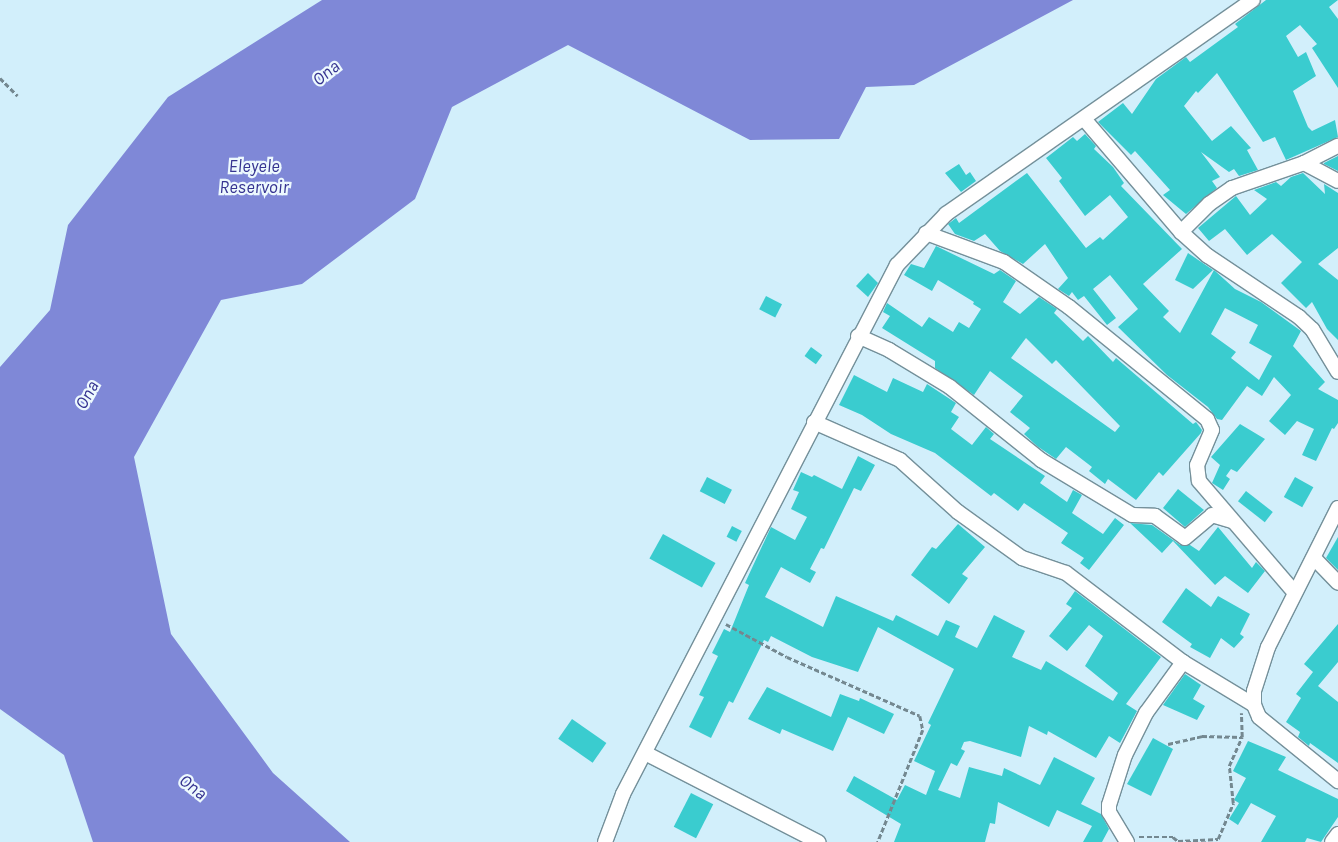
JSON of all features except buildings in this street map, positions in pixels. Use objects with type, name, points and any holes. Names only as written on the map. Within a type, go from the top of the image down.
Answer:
[{"type":"street","points":[[605,842],[623,794],[716,618],[814,422],[896,265],[946,214],[1085,120],[1172,54],[1254,0]]},
{"type":"street","points":[[1085,120],[1181,232],[1208,256],[1299,317],[1312,329],[1338,372]]},
{"type":"street","points":[[1181,232],[1209,204],[1232,188],[1304,163],[1338,146]]},
{"type":"street","points":[[1304,163],[1338,181]]},
{"type":"street","points":[[926,233],[1004,262],[1069,307],[1207,419],[1212,430],[1196,476],[1232,521],[1294,592]]},
{"type":"street","points":[[858,336],[889,350],[950,387],[1041,460],[1132,515],[1155,516],[1186,538],[1212,515],[1232,521]]},
{"type":"street","points":[[814,422],[905,464],[958,512],[1022,558],[1066,573],[1183,662],[1254,705]]},
{"type":"street","points":[[1338,508],[1315,559],[1294,592],[1268,647],[1254,691],[1254,705],[1259,717],[1338,781]]},
{"type":"street","points":[[1315,559],[1338,583]]},
{"type":"street","points":[[1131,840],[1109,812],[1109,805],[1125,755],[1146,713],[1183,662]]},
{"type":"street","points":[[645,753],[818,842]]},
{"type":"street","points":[[1332,842],[1338,834]]},
{"type":"path","points":[[0,78],[18,96]]},
{"type":"path","points":[[716,618],[787,657],[920,716],[924,730],[878,842]]},
{"type":"path","points":[[1131,840],[1144,836],[1186,841],[1218,839],[1233,803],[1229,766],[1242,737],[1239,697]]},
{"type":"path","points":[[1168,744],[1202,736],[1242,737]]},
{"type":"water","name":"Eleyele Reservoir","points":[[322,0],[1073,0],[914,85],[866,87],[839,139],[750,140],[568,45],[452,107],[415,199],[302,284],[221,300],[134,457],[171,634],[273,773],[350,842],[93,842],[64,755],[0,709],[0,367],[50,310],[68,225],[168,97]]},
{"type":"water label","name":"Ona","points":[[326,73]]},
{"type":"water label","name":"Ona","points":[[87,395]]},
{"type":"water label","name":"Ona","points":[[193,787]]}]
